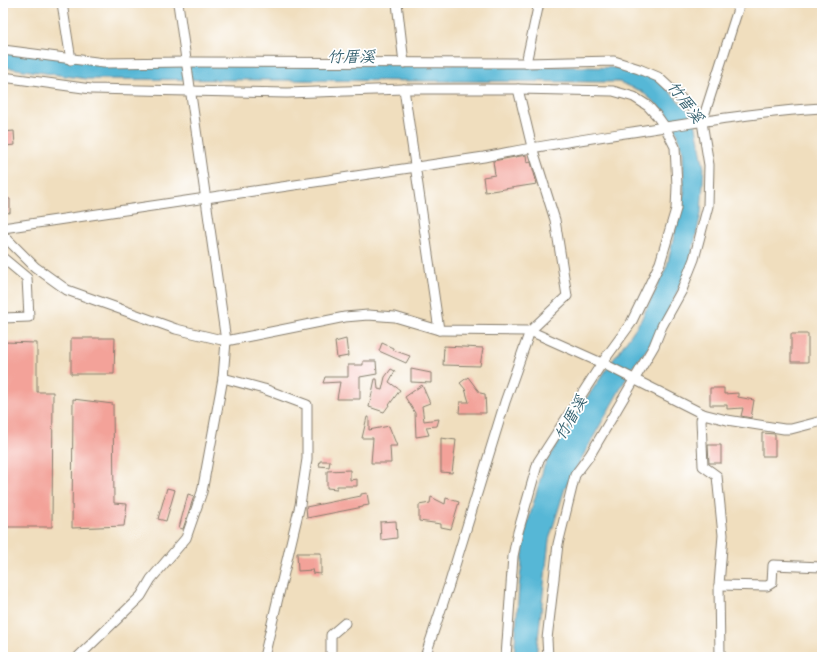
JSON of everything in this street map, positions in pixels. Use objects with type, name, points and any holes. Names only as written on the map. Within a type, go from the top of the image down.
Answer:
[{"type":"street","points":[[62,3],[70,60]]},
{"type":"street","points":[[78,657],[141,596],[151,579],[186,538],[202,492],[223,378],[226,341],[205,198],[192,92],[178,3]]},
{"type":"street","points":[[396,3],[404,63]]},
{"type":"street","points":[[526,63],[539,3]]},
{"type":"street","points":[[702,122],[740,3]]},
{"type":"street","points":[[3,50],[70,60],[104,63],[526,63],[614,61],[658,77],[697,113],[702,122],[710,165],[708,206],[694,259],[682,290],[662,326],[654,346],[615,415],[590,455],[575,475],[558,544],[547,639],[548,657]]},
{"type":"street","points":[[3,77],[91,89],[192,92],[287,93],[404,89],[518,89],[619,92],[634,97],[648,106],[657,116],[665,127],[675,147],[677,186],[676,209],[660,263],[631,322],[538,462],[518,532],[513,556],[506,657]]},
{"type":"street","points":[[404,89],[439,330]]},
{"type":"street","points":[[425,657],[505,402],[530,331],[566,296],[555,220],[532,147],[518,89]]},
{"type":"street","points":[[3,228],[484,157],[532,147],[665,127],[822,108]]},
{"type":"street","points":[[3,235],[35,268],[67,290],[176,329],[226,341],[345,317],[368,315],[395,317],[439,330],[530,331],[604,364],[703,414],[727,420],[784,429],[790,429],[822,421]]},
{"type":"street","points":[[3,258],[27,278],[29,318],[3,318]]},
{"type":"street","points":[[223,378],[264,389],[307,405],[307,459],[301,498],[264,657]]},
{"type":"street","points":[[703,414],[701,420],[703,466],[717,476],[722,520],[723,535],[719,585],[720,657]]},
{"type":"street","points":[[719,585],[767,586],[772,583],[773,566],[822,567]]},
{"type":"street","points":[[331,657],[331,635],[345,623]]},
{"type":"water","points":[[3,51],[126,64],[407,63],[627,68],[658,80],[694,117],[704,168],[701,214],[689,266],[656,338],[632,368],[565,488],[549,540],[536,657],[514,657],[519,587],[526,529],[544,466],[581,406],[641,320],[667,266],[684,193],[683,152],[678,135],[667,113],[641,91],[619,82],[87,79],[3,67]]},
{"type":"building","points":[[14,131],[15,145],[5,146],[3,132]]},
{"type":"building","points":[[526,155],[527,163],[531,162],[537,184],[485,192],[483,177],[495,175],[493,161]]},
{"type":"building","points":[[3,198],[10,199],[10,213],[3,212]]},
{"type":"building","points":[[791,334],[808,334],[808,362],[791,362]]},
{"type":"building","points":[[71,338],[115,338],[114,374],[71,374]]},
{"type":"building","points":[[346,339],[348,356],[337,358],[335,342]]},
{"type":"building","points":[[3,342],[37,343],[37,392],[53,392],[52,527],[3,527]]},
{"type":"building","points":[[382,343],[393,348],[393,350],[410,356],[406,363],[379,351]]},
{"type":"building","points":[[444,346],[483,348],[480,366],[443,365]]},
{"type":"building","points":[[363,361],[376,361],[377,374],[360,377],[360,399],[337,399],[340,382],[323,383],[325,377],[348,377],[348,365],[363,365]]},
{"type":"building","points":[[391,369],[395,371],[389,382],[400,390],[384,412],[369,407],[375,379],[377,379],[378,389],[382,390],[385,377]]},
{"type":"building","points":[[411,369],[431,373],[431,383],[411,382]]},
{"type":"building","points":[[468,377],[480,393],[485,394],[486,413],[459,413],[460,402],[469,402],[465,389],[460,383]]},
{"type":"building","points":[[422,385],[430,403],[422,406],[424,421],[439,419],[437,426],[426,427],[429,435],[416,437],[415,413],[405,397]]},
{"type":"building","points":[[710,388],[724,388],[724,394],[738,393],[738,397],[754,400],[751,418],[741,416],[743,408],[727,409],[727,405],[710,405]]},
{"type":"building","points":[[73,399],[113,404],[114,503],[127,504],[124,526],[72,528]]},
{"type":"building","points":[[367,417],[369,417],[369,430],[389,426],[397,446],[390,446],[391,463],[371,463],[373,438],[362,438]]},
{"type":"building","points":[[762,433],[775,434],[775,456],[762,456]]},
{"type":"building","points":[[441,438],[456,440],[452,473],[441,472]]},
{"type":"building","points":[[708,445],[721,445],[721,463],[709,463]]},
{"type":"building","points":[[320,461],[330,461],[329,467],[319,466]]},
{"type":"building","points":[[350,470],[350,480],[357,479],[357,486],[337,486],[337,489],[327,488],[327,471]]},
{"type":"building","points":[[167,488],[175,490],[166,521],[158,519]]},
{"type":"building","points":[[367,493],[369,505],[307,518],[306,507],[361,496],[361,494]]},
{"type":"building","points":[[188,494],[194,496],[183,529],[179,528]]},
{"type":"building","points":[[431,497],[445,504],[446,498],[459,502],[451,529],[441,527],[441,524],[419,521],[419,505],[430,503]]},
{"type":"building","points":[[396,521],[397,538],[381,540],[380,522]]},
{"type":"building","points":[[297,553],[321,553],[321,574],[312,573],[313,570],[298,571]]},
{"type":"water label","name":"竹厝溪","points":[[351,58]]},
{"type":"water label","name":"竹厝溪","points":[[684,103]]},
{"type":"water label","name":"竹厝溪","points":[[572,419]]}]
